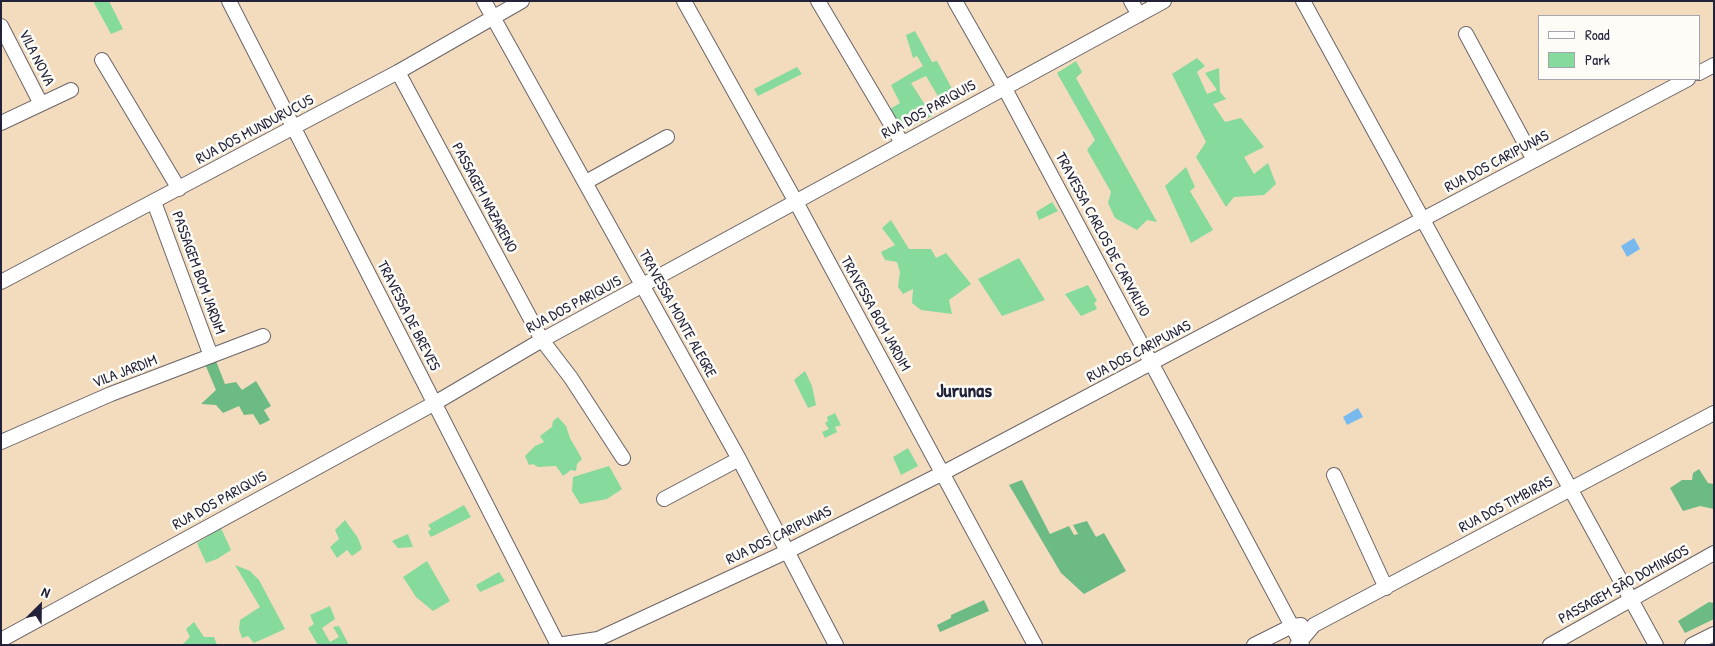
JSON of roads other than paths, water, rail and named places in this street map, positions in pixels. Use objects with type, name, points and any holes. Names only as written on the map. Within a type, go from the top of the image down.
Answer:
[{"type":"street","name":"TRAVESSA DE BREVES","points":[[229,1],[558,645]]},
{"type":"street","name":"TRAVESSA MONTE ALEGRE","points":[[484,1],[739,460],[836,645]]},
{"type":"street","name":"RUA DOS MUNDURUCUS","points":[[1,282],[398,72],[522,1]]},
{"type":"street","name":"TRAVESSA BOM JARDIM","points":[[684,1],[796,202],[1035,645]]},
{"type":"street","points":[[818,1],[902,143]]},
{"type":"street","name":"TRAVESSA CARLOS DE CARVALHO","points":[[955,1],[1004,87],[1153,363],[1300,644]]},
{"type":"street","points":[[1131,1],[1139,15]]},
{"type":"street","name":"RUA DOS PARIQUIS","points":[[1,640],[435,403],[542,340],[1164,1]]},
{"type":"street","points":[[1303,1],[1656,645]]},
{"type":"street","name":"VILA NOVA","points":[[1,26],[41,104]]},
{"type":"street","points":[[1466,34],[1534,160]]},
{"type":"street","points":[[102,60],[179,189]]},
{"type":"street","points":[[1700,72],[1714,65]]},
{"type":"street","name":"PASSAGEM NAZARENO","points":[[398,72],[542,340],[571,378],[623,458]]},
{"type":"street","name":"RUA DOS CARIPUNAS","points":[[558,645],[595,642],[786,552],[943,473],[1153,363],[1686,80]]},
{"type":"street","points":[[1,123],[71,90]]},
{"type":"street","points":[[586,182],[667,138]]},
{"type":"street","name":"PASSAGEM BOM JARDIM","points":[[154,202],[211,356]]},
{"type":"street","name":"VILA JARDIM","points":[[1,442],[111,394],[263,336]]},
{"type":"street","name":"RUA DOS TIMBIRAS","points":[[1254,645],[1292,626],[1314,625],[1714,413]]},
{"type":"street","points":[[664,499],[739,460]]},
{"type":"street","points":[[1334,475],[1386,588]]},
{"type":"street","name":"PASSAGEM SÃO DOMINGOS","points":[[1550,645],[1714,553]]},
{"type":"street","name":"RUA DOS TIMBIRAS","points":[[1300,644],[1314,625]]},
{"type":"street","points":[[1692,645],[1714,634]]},
{"type":"water","points":[[1634,238],[1640,249],[1627,257],[1621,246]]},
{"type":"water","points":[[1358,408],[1363,417],[1347,425],[1343,417]]},
{"type":"district","name":"Jurunas","points":[[964,392]]}]
